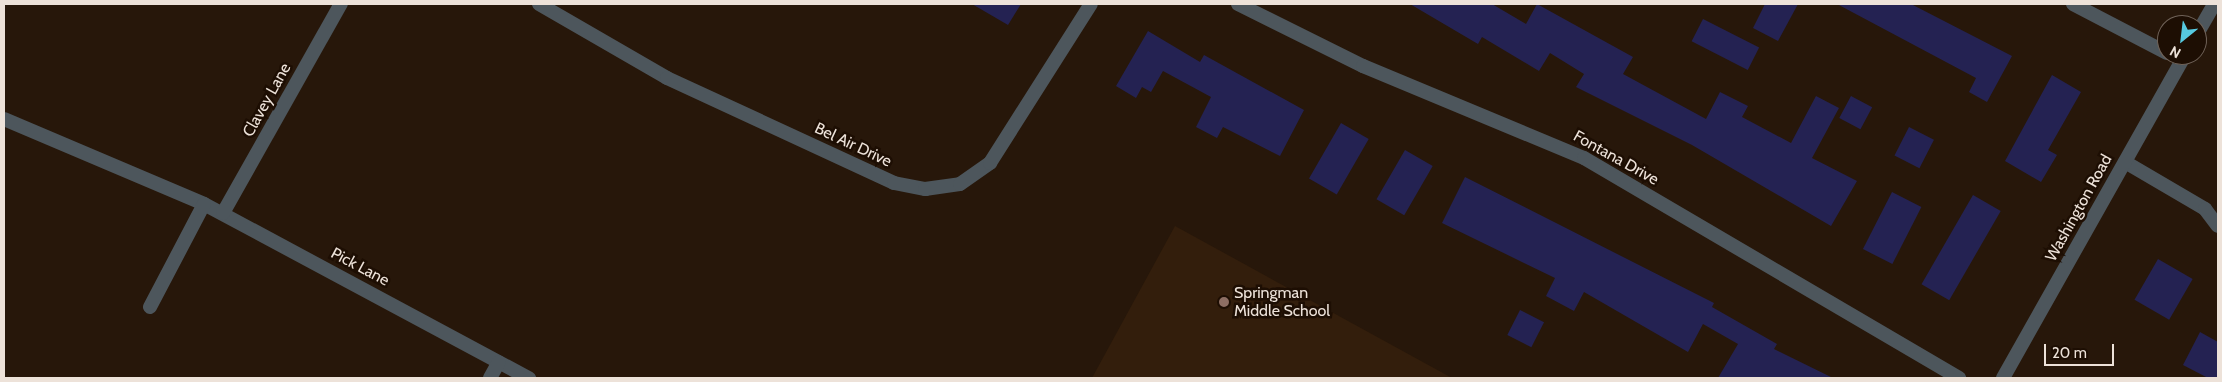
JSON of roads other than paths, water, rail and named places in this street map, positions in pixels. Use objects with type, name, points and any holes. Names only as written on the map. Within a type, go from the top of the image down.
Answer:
[{"type":"street","name":"Clavey Lane","points":[[223,214],[341,4]]},
{"type":"street","name":"Bel Air Drive","points":[[539,4],[667,78],[894,183],[926,188],[960,184],[990,163],[1091,4]]},
{"type":"street","name":"Fontana Drive","points":[[1238,4],[1363,66],[1584,158],[1959,378]]},
{"type":"street","points":[[2073,4],[2157,48]]},
{"type":"street","points":[[2207,16],[2214,4]]},
{"type":"street","name":"Washington Road","points":[[2003,378],[2125,162],[2176,65]]},
{"type":"street","name":"Pick Lane","points":[[4,119],[204,204],[529,378]]},
{"type":"street","points":[[2125,162],[2205,209],[2218,226]]},
{"type":"street","points":[[150,307],[204,204]]},
{"type":"street","points":[[490,378],[499,362]]},
{"type":"place","name":"Springman Middle School","points":[[1224,302]]}]
